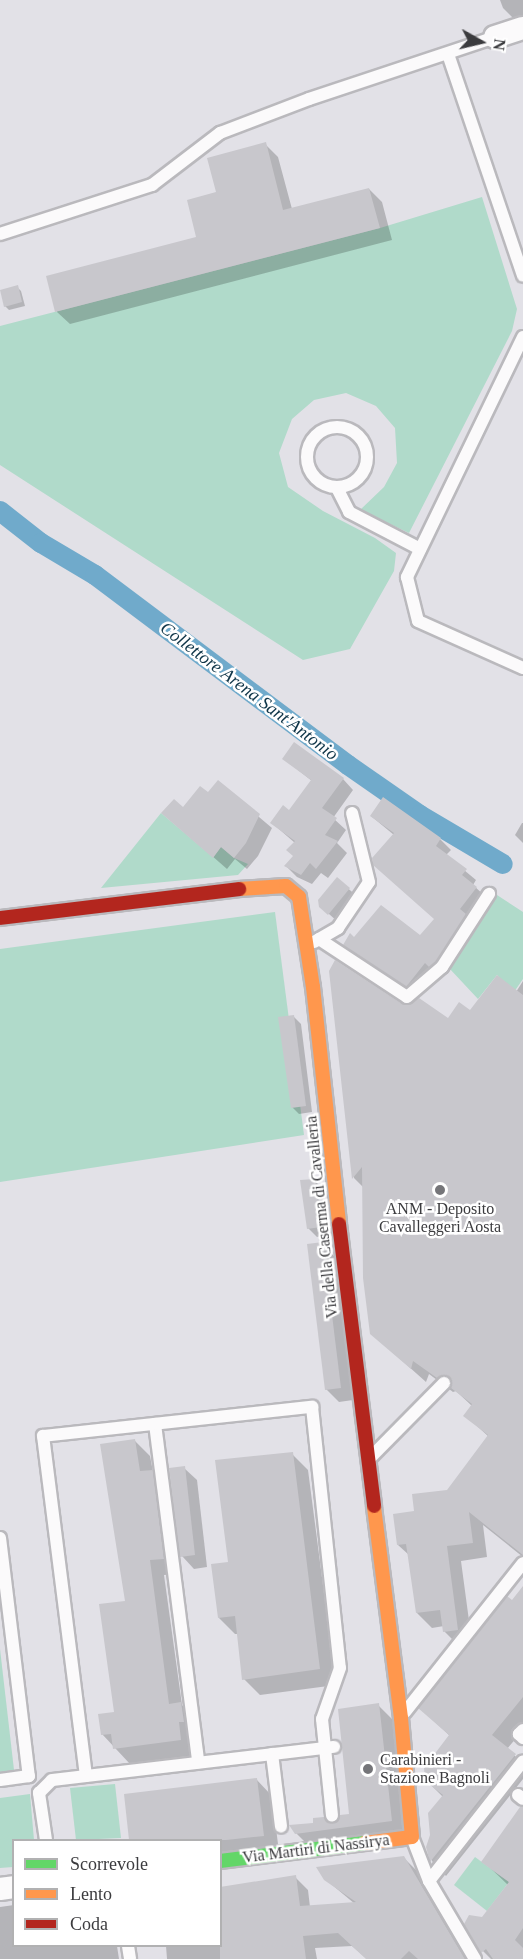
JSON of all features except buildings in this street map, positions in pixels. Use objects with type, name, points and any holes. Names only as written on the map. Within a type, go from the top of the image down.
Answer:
[{"type":"street","points":[[495,37],[523,28]]},
{"type":"street","name":"Via della Caserma di Cavalleria","points":[[0,918],[258,887],[286,886],[299,897],[313,942],[368,1460],[401,1718],[412,1837]]},
{"type":"street","name":"Via Martiri di Nassirya","points":[[222,1861],[412,1837]]},
{"type":"lane","points":[[0,234],[152,185],[220,133],[309,99],[495,37]]},
{"type":"lane","points":[[448,54],[523,276]]},
{"type":"lane","points":[[523,337],[407,577],[418,621],[523,668]]},
{"type":"lane","points":[[337,488],[355,481],[363,473],[367,454],[364,444],[355,433],[346,428],[332,427],[314,437],[306,453],[306,464],[318,481],[337,488],[349,512],[420,549]]},
{"type":"lane","points":[[313,942],[338,928],[369,882],[352,813]]},
{"type":"lane","points":[[313,942],[408,997],[442,967],[489,894]]},
{"type":"lane","points":[[368,1460],[444,1383]]},
{"type":"lane","points":[[86,1776],[43,1436],[312,1407],[340,1668],[322,1719],[329,1747],[332,1815]]},
{"type":"lane","points":[[155,1424],[198,1762]]},
{"type":"lane","points":[[0,1538],[29,1776],[0,1780]]},
{"type":"lane","points":[[401,1718],[523,1563]]},
{"type":"lane","points":[[523,1730],[519,1734],[523,1738]]},
{"type":"lane","points":[[45,1839],[39,1793],[52,1780],[329,1747]]},
{"type":"lane","points":[[272,1754],[281,1826]]},
{"type":"lane","points":[[429,1881],[523,1761]]},
{"type":"lane","points":[[412,1837],[429,1881],[475,1959]]},
{"type":"green space","points":[[482,197],[517,309],[512,331],[409,533],[360,510],[384,487],[397,463],[395,428],[376,406],[346,393],[314,400],[292,419],[279,453],[288,487],[323,511],[375,538],[396,553],[394,571],[350,649],[303,660],[0,465],[0,326],[380,228]]},
{"type":"green space","points":[[161,813],[213,857],[221,847],[234,858],[248,864],[238,875],[101,888]]},
{"type":"green space","points":[[497,895],[523,912],[523,979],[514,992],[497,975],[478,999],[449,968]]},
{"type":"green space","points":[[275,912],[304,1135],[0,1182],[0,949]]},
{"type":"green space","points":[[0,1649],[14,1770],[0,1772]]},
{"type":"green space","points":[[115,1784],[121,1838],[76,1839],[70,1788]]},
{"type":"green space","points":[[30,1794],[34,1839],[12,1839],[12,1867],[0,1868],[0,1798]]},
{"type":"green space","points":[[475,1857],[509,1882],[487,1911],[454,1885]]},
{"type":"waterway","name":"Collettore Arena Sant'Antonio","points":[[0,511],[41,543],[95,575],[348,765],[420,815],[503,864]]},
{"type":"traffic: fast","points":[[222,1861],[365,1843]]},
{"type":"traffic: slow","points":[[239,889],[286,886],[299,897],[313,987],[339,1224]]},
{"type":"traffic: slow","points":[[365,1843],[412,1837],[401,1718],[374,1506]]},
{"type":"traffic: jam","points":[[0,918],[239,889]]},
{"type":"traffic: jam","points":[[339,1224],[374,1506]]},
{"type":"place","name":"ANM - Deposito Cavalleggeri Aosta","points":[[440,1190]]},
{"type":"place","name":"Carabinieri - Stazione Bagnoli","points":[[368,1769]]}]
